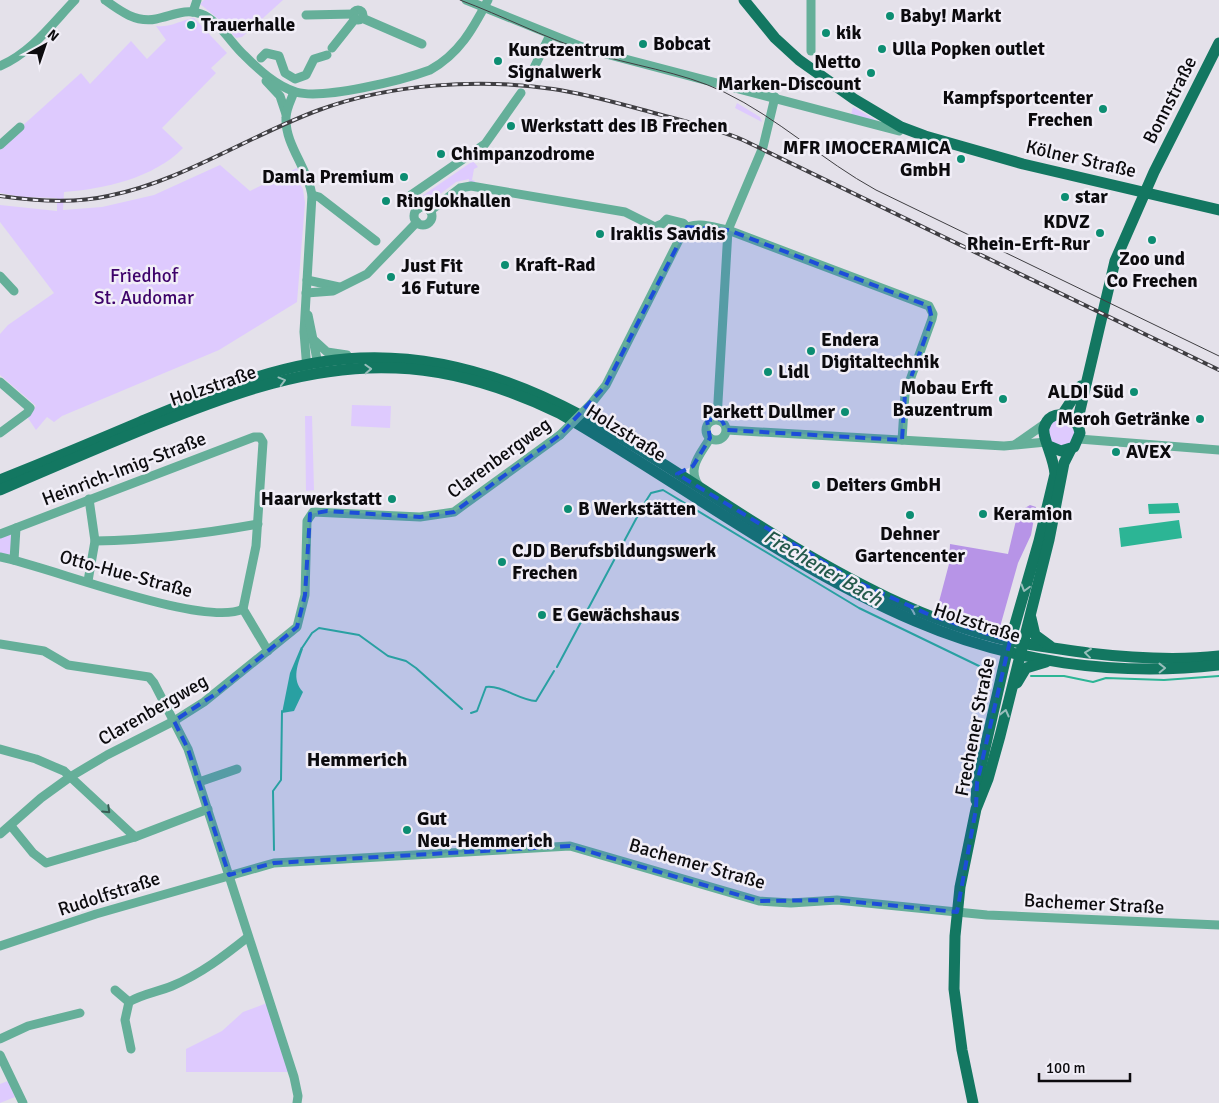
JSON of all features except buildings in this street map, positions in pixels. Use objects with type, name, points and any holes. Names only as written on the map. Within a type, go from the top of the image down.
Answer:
[{"type":"main road","name":"Kölner Straße","points":[[744,0],[775,38],[799,60],[854,99],[895,124],[925,136],[1017,162],[1219,210]]},
{"type":"main road","name":"Bonnstraße","points":[[1077,423],[1115,260],[1191,95],[1219,43]]},
{"type":"main road","name":"Holzstraße","points":[[0,490],[209,404],[313,369],[359,358],[400,359],[452,366],[497,377],[562,404],[823,564],[863,585],[932,616],[1013,645],[1020,655],[1048,661],[1113,668],[1185,668],[1219,665]]},
{"type":"main road","name":"Holzstraße","points":[[0,480],[212,392],[255,377],[313,369],[396,368],[450,375],[495,386],[528,398],[604,439],[761,538],[849,589],[917,622],[1013,645],[1054,648],[1122,657],[1187,658],[1219,656]]},
{"type":"main road","name":"Bonnstraße","points":[[1062,415],[1076,397],[1088,373]]},
{"type":"main road","points":[[1062,415],[1071,417],[1077,423],[1079,439],[1070,449],[1064,462],[1060,493],[1031,610],[1013,645],[1051,492],[1054,463],[1044,434],[1046,423],[1054,417],[1062,415]]},
{"type":"main road","points":[[1048,444],[1061,451],[1070,449]]},
{"type":"main road","points":[[1031,610],[1035,635],[1054,648]]},
{"type":"main road","name":"Frechener Straße","points":[[974,1103],[962,1050],[954,989],[957,912],[976,809],[977,783],[1013,645]]},
{"type":"main road","name":"Frechener Straße","points":[[976,809],[988,779],[1020,655]]},
{"type":"main road","points":[[1011,690],[1026,668],[1048,661]]},
{"type":"street","points":[[0,66],[16,58],[33,45],[74,0]]},
{"type":"street","points":[[105,0],[120,11],[139,18],[156,19],[180,12],[193,12],[209,18],[252,63],[280,96],[286,114],[290,138],[306,175],[312,195],[304,332],[313,369]]},
{"type":"street","points":[[193,12],[196,0]]},
{"type":"street","points":[[261,58],[266,53],[279,56],[285,73],[291,78],[299,79],[306,75],[314,59],[329,51],[358,15],[363,0]]},
{"type":"street","points":[[466,0],[486,3],[550,35],[587,49],[899,131]]},
{"type":"street","points":[[811,0],[811,52]]},
{"type":"street","points":[[252,63],[271,80],[294,92],[314,95],[336,92],[430,70],[440,64],[464,43],[486,3]]},
{"type":"street","points":[[306,15],[358,15],[422,44]]},
{"type":"street","points":[[531,74],[550,35]]},
{"type":"street","points":[[801,41],[811,41]]},
{"type":"street","points":[[286,114],[294,92]]},
{"type":"street","points":[[418,209],[411,200],[411,196],[485,144],[521,93]]},
{"type":"street","points":[[717,419],[728,230],[762,147],[775,97]]},
{"type":"street","points":[[0,144],[20,127]]},
{"type":"street","points":[[430,210],[457,190],[471,186],[625,212],[655,227],[667,219],[683,223],[685,230],[697,225],[728,230],[929,306],[933,314],[932,319],[905,394],[902,440]]},
{"type":"street","points":[[312,195],[318,197],[376,241]]},
{"type":"street","points":[[418,209],[426,208],[430,210]]},
{"type":"street","points":[[416,222],[414,217],[418,209]]},
{"type":"street","points":[[416,222],[424,225],[430,223],[432,217],[430,210]]},
{"type":"street","points":[[306,293],[333,291],[367,274],[416,222]]},
{"type":"street","name":"Clarenbergweg","points":[[0,834],[41,798],[70,777],[106,755],[174,721],[217,693],[296,628],[301,616],[306,575],[308,521],[313,512],[420,517],[454,512],[560,435],[591,404],[606,385],[685,230]]},
{"type":"street","points":[[0,276],[14,291]]},
{"type":"street","points":[[307,280],[333,284],[339,287]]},
{"type":"street","points":[[306,308],[313,338],[313,369]]},
{"type":"street","name":"Holzstraße","points":[[313,338],[321,349],[327,352],[359,358]]},
{"type":"street","points":[[0,382],[30,408],[27,413],[0,433]]},
{"type":"street","points":[[710,438],[706,427],[710,421],[717,419],[725,424],[727,430]]},
{"type":"street","points":[[1014,445],[1046,423]]},
{"type":"street","points":[[727,430],[1014,445],[1048,444]]},
{"type":"street","points":[[710,438],[722,438],[727,430]]},
{"type":"street","name":"Heinrich-Imig-Straße","points":[[0,534],[254,437],[260,437],[263,442],[258,524]]},
{"type":"street","points":[[701,489],[694,479],[693,466],[710,438]]},
{"type":"street","points":[[1079,439],[1219,450]]},
{"type":"street","points":[[670,470],[681,471],[693,466]]},
{"type":"street","points":[[88,581],[95,541],[89,499]]},
{"type":"street","points":[[95,541],[142,540],[193,535],[258,524],[256,546],[243,609],[268,651]]},
{"type":"street","points":[[14,560],[16,528]]},
{"type":"street","name":"Otto-Hue-Straße","points":[[0,557],[88,581],[126,594],[196,610],[226,614],[243,609]]},
{"type":"street","points":[[0,644],[44,651],[68,665],[149,677],[154,683],[188,749],[294,1077],[298,1103]]},
{"type":"street","points":[[0,749],[36,759],[64,771],[135,837]]},
{"type":"street","points":[[199,782],[237,769]]},
{"type":"street","points":[[11,826],[33,853],[46,863],[135,837],[208,809]]},
{"type":"street","name":"Bachemer Straße","points":[[229,875],[274,863],[570,846],[759,901],[791,903],[837,900],[957,912],[1219,925]]},
{"type":"street","name":"Rudolfstraße","points":[[0,946],[96,914],[229,875]]},
{"type":"street","points":[[128,1002],[172,986],[196,974],[217,961],[248,937]]},
{"type":"street","points":[[115,990],[128,1002]]},
{"type":"street","points":[[128,1002],[125,1020],[131,1049]]},
{"type":"street","points":[[0,1039],[28,1026],[80,1013]]},
{"type":"street","points":[[0,1056],[23,1103]]},
{"type":"highlighted area","points":[[687,227],[728,230],[929,306],[932,319],[905,394],[902,440],[727,430],[721,419],[707,420],[710,438],[693,466],[677,474],[855,581],[932,616],[1010,641],[977,783],[976,809],[957,912],[837,900],[759,901],[570,846],[274,863],[229,875],[188,749],[174,721],[217,693],[297,627],[305,595],[310,514],[327,511],[420,517],[454,512],[560,435],[606,385]]},
{"type":"green space","points":[[204,0],[283,0],[242,37],[236,38],[200,4]]},
{"type":"green space","name":"Friedhof St. Audomar","points":[[194,18],[227,53],[211,68],[216,73],[162,128],[183,148],[158,167],[128,180],[112,185],[64,192],[63,210],[102,207],[154,195],[220,165],[250,191],[297,168],[300,178],[298,181],[303,189],[305,203],[297,302],[219,350],[62,416],[54,422],[47,417],[36,430],[26,415],[36,406],[0,375],[0,334],[8,325],[54,293],[0,222],[0,205],[57,211],[57,198],[22,197],[0,193],[0,146],[81,73],[90,84],[131,41],[147,59],[166,40],[156,26],[166,26]]},
{"type":"green space","points":[[737,103],[760,117],[762,122],[735,108]]},
{"type":"green space","points":[[853,107],[881,123],[851,115]]},
{"type":"green space","points":[[473,161],[478,167],[474,169],[472,180],[475,183],[469,182],[469,179],[456,182],[435,198],[437,202],[431,204],[418,203],[415,198],[419,193],[422,196]]},
{"type":"green space","points":[[352,405],[391,406],[390,428],[351,426]]},
{"type":"green space","points":[[305,416],[312,416],[314,490],[306,491]]},
{"type":"green space","points":[[1055,420],[1068,421],[1075,433],[1072,442],[1065,447],[1051,444],[1048,426]]},
{"type":"green space","points":[[9,534],[12,535],[10,554],[0,554],[0,538]]},
{"type":"green space","points":[[267,1003],[289,1072],[186,1072],[186,1049],[222,1031],[243,1012]]},
{"type":"green space","points":[[8,1081],[15,1097],[0,1103],[0,1084]]},
{"type":"shaded area","points":[[1178,503],[1180,513],[1149,514],[1148,504]]},
{"type":"shaded area","points":[[1030,505],[1036,507],[1031,535],[1018,563],[998,634],[936,613],[949,564],[950,544],[1008,554],[1018,512]]},
{"type":"shaded area","points":[[1179,520],[1182,538],[1121,547],[1119,528]]},
{"type":"shaded area","points":[[301,647],[303,649],[296,677],[299,687],[303,692],[294,711],[282,713],[290,673]]},
{"type":"waterway","name":"Frechener Bach","points":[[557,667],[644,504],[651,493],[663,490],[859,608],[979,666]]},
{"type":"waterway","points":[[302,648],[312,633],[319,628],[359,635],[388,656],[406,661],[416,668],[462,709]]},
{"type":"waterway","points":[[471,713],[477,711],[486,687],[498,688],[536,701],[554,671]]},
{"type":"waterway","name":"Frechener Bach","points":[[1031,676],[1064,676],[1093,682],[1106,678],[1164,680],[1219,676]]},
{"type":"waterway","points":[[274,850],[273,791],[281,780],[282,711]]},
{"type":"tram line","points":[[460,0],[570,45],[603,56],[690,79],[724,92],[763,114],[856,179],[876,190],[1219,356]]},
{"type":"railway","points":[[0,196],[68,201],[95,199],[136,189],[189,169],[319,110],[375,94],[404,89],[465,84],[495,84],[553,89],[688,122],[743,140],[1219,370]]},
{"type":"place","name":"Baby! Markt","points":[[890,16]]},
{"type":"place","name":"Trauerhalle","points":[[191,25]]},
{"type":"place","name":"kik","points":[[826,33]]},
{"type":"place","name":"Bobcat","points":[[643,44]]},
{"type":"place","name":"Ulla Popken outlet","points":[[882,49]]},
{"type":"place","name":"Kunstzentrum Signalwerk","points":[[498,61]]},
{"type":"place","name":"Netto Marken-Discount","points":[[871,73]]},
{"type":"place","name":"Kampfsportcenter Frechen","points":[[1103,109]]},
{"type":"place","name":"Werkstatt des IB Frechen","points":[[511,126]]},
{"type":"place","name":"Chimpanzodrome","points":[[441,154]]},
{"type":"place","name":"MFR IMOCERAMICA GmbH","points":[[961,159]]},
{"type":"place","name":"Damla Premium","points":[[404,177]]},
{"type":"place","name":"star","points":[[1065,197]]},
{"type":"place","name":"Ringlokhallen","points":[[386,201]]},
{"type":"place","name":"KDVZ Rhein-Erft-Rur","points":[[1100,233]]},
{"type":"place","name":"Iraklis Savidis","points":[[600,234]]},
{"type":"place","name":"Zoo und Co Frechen","points":[[1152,240]]},
{"type":"place","name":"Kraft-Rad","points":[[505,265]]},
{"type":"place","name":"Just Fit 16 Future","points":[[391,277]]},
{"type":"place","name":"Endera Digitaltechnik","points":[[811,351]]},
{"type":"place","name":"Lidl","points":[[768,372]]},
{"type":"place","name":"ALDI Süd","points":[[1134,392]]},
{"type":"place","name":"Mobau Erft Bauzentrum","points":[[1003,399]]},
{"type":"place","name":"Parkett Dullmer","points":[[845,412]]},
{"type":"place","name":"Meroh Getränke","points":[[1200,419]]},
{"type":"place","name":"AVEX","points":[[1116,452]]},
{"type":"place","name":"Deiters GmbH","points":[[816,485]]},
{"type":"place","name":"Haarwerkstatt","points":[[392,499]]},
{"type":"place","name":"B Werkstätten","points":[[568,509]]},
{"type":"place","name":"Keramion","points":[[983,514]]},
{"type":"place","name":"Dehner Gartencenter","points":[[910,515]]},
{"type":"place","name":"CJD Berufsbildungswerk Frechen","points":[[502,562]]},
{"type":"place","name":"E Gewächshaus","points":[[542,615]]},
{"type":"place","name":"Gut Neu-Hemmerich","points":[[407,830]]},
{"type":"district","name":"Hemmerich","points":[[357,759]]}]
